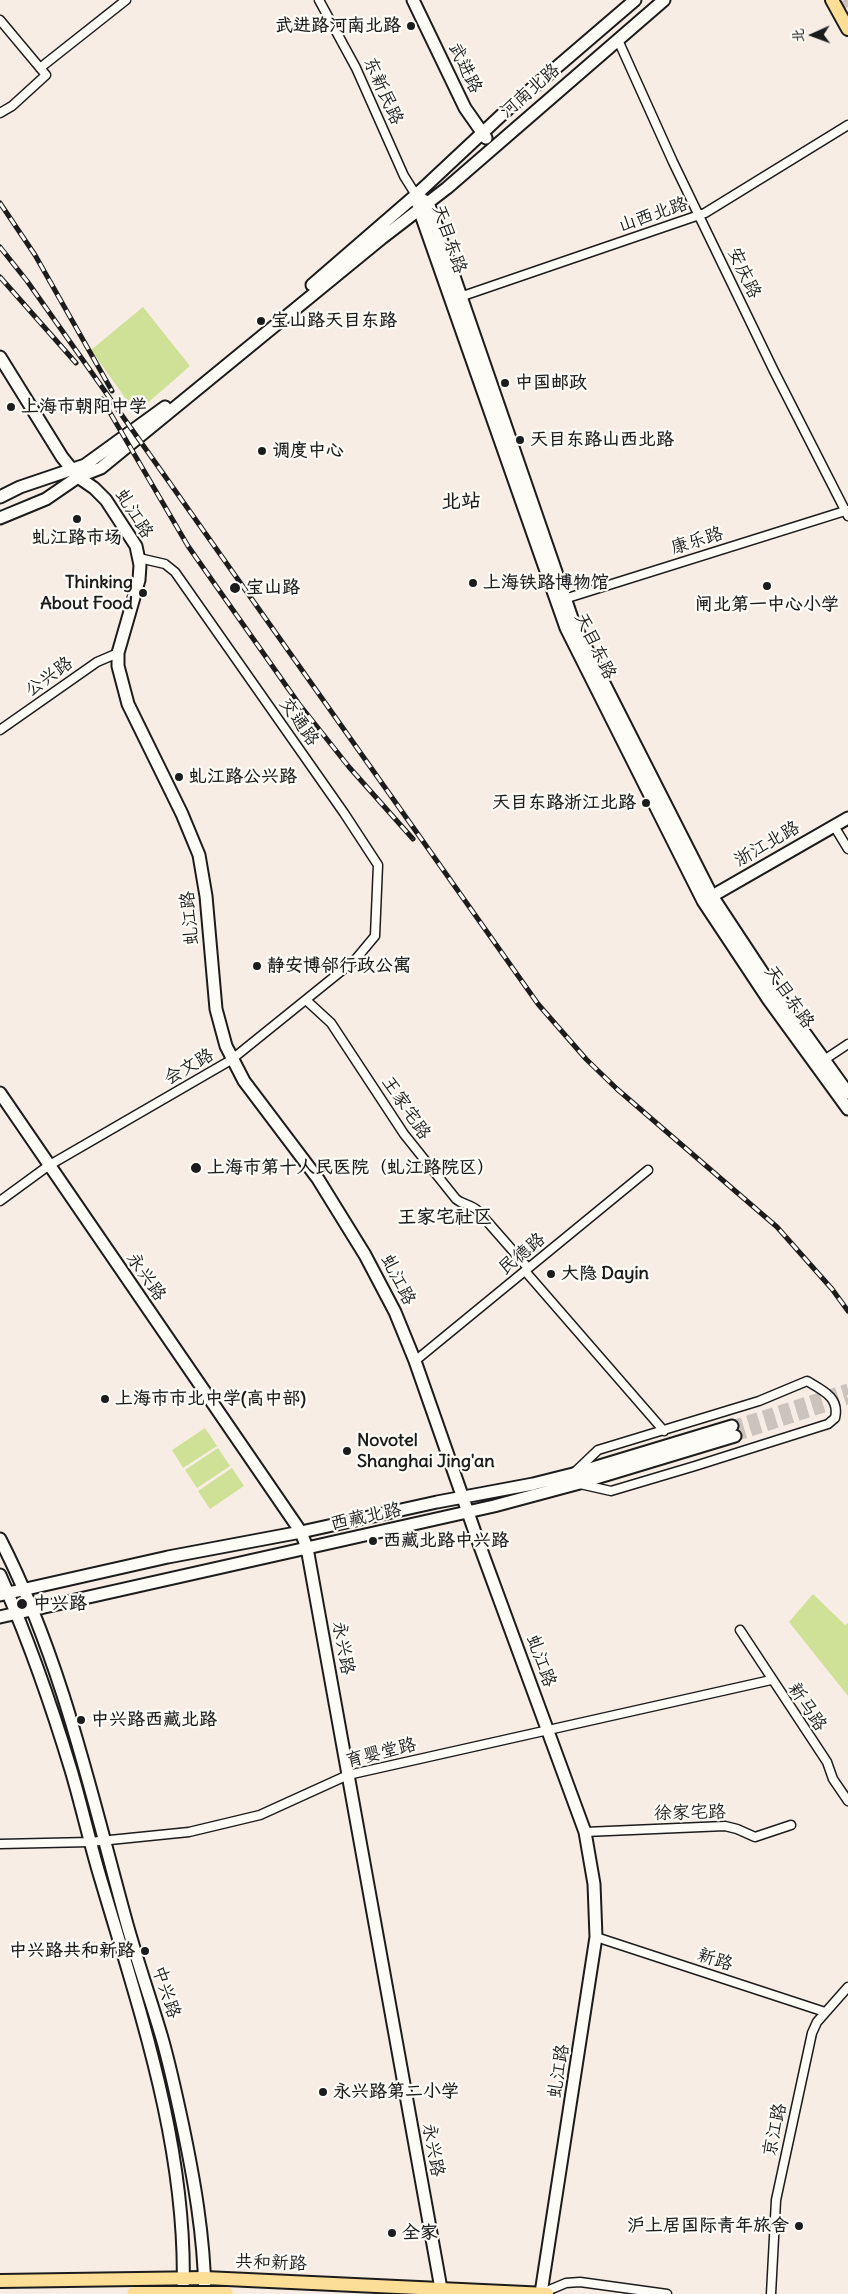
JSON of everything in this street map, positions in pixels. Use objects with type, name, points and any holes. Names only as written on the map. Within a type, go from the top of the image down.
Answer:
[{"type":"highway","points":[[134,2294],[226,2294]]},
{"type":"main road","name":"武进路","points":[[413,0],[465,108],[493,148]]},
{"type":"main road","name":"河南北路","points":[[416,195],[634,0]]},
{"type":"main road","name":"河南北路","points":[[423,206],[664,0]]},
{"type":"main road","points":[[832,0],[848,29]]},
{"type":"main road","name":"天目东路","points":[[416,195],[423,206],[560,600],[566,628],[707,898],[764,992],[848,1110]]},
{"type":"main road","points":[[0,518],[46,499],[74,473],[208,375],[416,195]]},
{"type":"main road","points":[[0,497],[74,473],[101,468],[423,206]]},
{"type":"main road","name":"虬江路","points":[[0,357],[30,408],[74,473],[106,500],[134,542],[139,558],[140,572],[118,653],[118,666],[128,704],[182,814],[198,855],[206,896],[216,1009],[232,1060],[244,1081],[318,1179],[365,1255],[395,1312],[415,1361],[585,1832],[594,1884],[596,1938],[544,2294]]},
{"type":"main road","name":"浙江北路","points":[[707,898],[848,818]]},
{"type":"main road","name":"天目东路","points":[[707,898],[848,1093]]},
{"type":"main road","name":"永兴路","points":[[0,1094],[301,1532],[307,1548],[442,2291]]},
{"type":"main road","name":"西藏北路","points":[[0,1617],[468,1512],[733,1431]]},
{"type":"main road","name":"西藏北路","points":[[4,1594],[168,1557],[301,1532],[463,1497],[574,1479]]},
{"type":"main road","name":"中兴路","points":[[0,1539],[32,1609],[69,1716],[171,2072],[192,2166],[203,2242],[205,2294]]},
{"type":"main road","name":"中兴路","points":[[0,1575],[4,1594],[16,1613],[34,1659],[71,1769],[90,1842],[160,2084],[175,2168],[183,2243],[183,2294]]},
{"type":"main road","name":"共和新路","points":[[0,2281],[205,2278],[442,2291],[544,2294]]},
{"type":"street","points":[[40,68],[126,0]]},
{"type":"street","name":"东新民路","points":[[318,0],[356,68],[404,176],[416,195]]},
{"type":"street","points":[[0,20],[46,75],[12,106],[0,113]]},
{"type":"street","name":"安庆路","points":[[618,40],[673,162],[774,371],[847,512]]},
{"type":"street","name":"山西北路","points":[[455,298],[700,215],[848,125]]},
{"type":"street","name":"康乐路","points":[[560,600],[847,512]]},
{"type":"street","name":"交通路","points":[[139,558],[165,564],[175,572],[378,865],[375,936]]},
{"type":"street","name":"公兴路","points":[[0,730],[96,662],[118,653]]},
{"type":"street","points":[[834,826],[848,850]]},
{"type":"street","name":"会文路","points":[[0,1201],[48,1166],[232,1060],[355,960],[375,936]]},
{"type":"street","name":"王家宅路","points":[[306,1000],[323,1014],[337,1031],[404,1134],[437,1176],[459,1202],[471,1205],[478,1210],[664,1431]]},
{"type":"street","points":[[824,1060],[848,1044]]},
{"type":"street","name":"民德路","points":[[415,1361],[648,1170]]},
{"type":"street","points":[[807,1381],[831,1395],[836,1408],[836,1418],[828,1424],[695,1466],[610,1490],[574,1479],[598,1450],[664,1431],[759,1401],[807,1381]]},
{"type":"street","name":"新马路","points":[[740,1630],[771,1680],[827,1762],[833,1779],[848,1801]]},
{"type":"street","name":"育婴堂路","points":[[0,1844],[90,1842],[189,1832],[260,1815],[348,1775],[771,1680]]},
{"type":"street","name":"徐家宅路","points":[[585,1832],[725,1826],[755,1837],[791,1825]]},
{"type":"street","name":"新路","points":[[596,1938],[825,2012]]},
{"type":"street","name":"京江路","points":[[771,2294],[776,2200],[812,2033],[825,2012],[848,1987]]},
{"type":"street","name":"共和新路","points":[[544,2294],[566,2283],[580,2282],[667,2294]]},
{"type":"green space","points":[[143,307],[190,366],[136,413],[91,350]]},
{"type":"green space","points":[[205,1428],[217,1446],[183,1468],[172,1450]]},
{"type":"green space","points":[[218,1448],[230,1466],[197,1488],[185,1470]]},
{"type":"green space","points":[[232,1468],[244,1486],[210,1509],[198,1491]]},
{"type":"green space","points":[[813,1594],[845,1625],[848,1623],[848,1696],[789,1622]]},
{"type":"tunnel","points":[[844,0],[848,7]]},
{"type":"tunnel","points":[[732,1426],[848,1389]]},
{"type":"tunnel","points":[[735,1436],[848,1399]]},
{"type":"railway","points":[[0,203],[35,255],[112,391]]},
{"type":"railway","points":[[0,247],[27,281],[538,1004],[586,1059],[617,1089],[777,1227],[832,1289],[848,1311]]},
{"type":"railway","points":[[0,277],[76,363]]},
{"type":"railway","points":[[102,399],[188,546],[299,704],[349,767],[413,839]]},
{"type":"place","name":"武进路河南北路","points":[[411,26]]},
{"type":"place","name":"宝山路天目东路","points":[[261,321]]},
{"type":"place","name":"中国邮政","points":[[505,383]]},
{"type":"place","name":"上海市朝阳中学","points":[[11,407]]},
{"type":"place","name":"天目东路山西北路","points":[[520,440]]},
{"type":"place","name":"调度中心","points":[[262,451]]},
{"type":"place","name":"虬江路市场","points":[[77,519]]},
{"type":"place","name":"上海铁路博物馆","points":[[473,583]]},
{"type":"place","name":"闸北第一中心小学","points":[[767,586]]},
{"type":"place","name":"宝山路","points":[[235,588]]},
{"type":"place","name":"Thinking About Food","points":[[143,593]]},
{"type":"place","name":"虬江路公兴路","points":[[179,777]]},
{"type":"place","name":"天目东路浙江北路","points":[[646,803]]},
{"type":"place","name":"静安博邻行政公寓","points":[[257,966]]},
{"type":"place","name":"上海市第十人民医院（虬江路院区）","points":[[196,1168]]},
{"type":"place","name":"大隐 Dayin","points":[[551,1274]]},
{"type":"place","name":"上海市市北中学(高中部)","points":[[105,1399]]},
{"type":"place","name":"Novotel Shanghai Jing'an","points":[[347,1451]]},
{"type":"place","name":"西藏北路中兴路","points":[[373,1541]]},
{"type":"place","name":"中兴路","points":[[22,1604]]},
{"type":"place","name":"中兴路西藏北路","points":[[81,1720]]},
{"type":"place","name":"中兴路共和新路","points":[[145,1951]]},
{"type":"place","name":"永兴路第二小学","points":[[323,2092]]},
{"type":"place","name":"沪上居国际青年旅舍","points":[[799,2226]]},
{"type":"place","name":"全家","points":[[392,2233]]},
{"type":"district","name":"北站","points":[[461,501]]},
{"type":"district","name":"王家宅社区","points":[[445,1218]]}]
